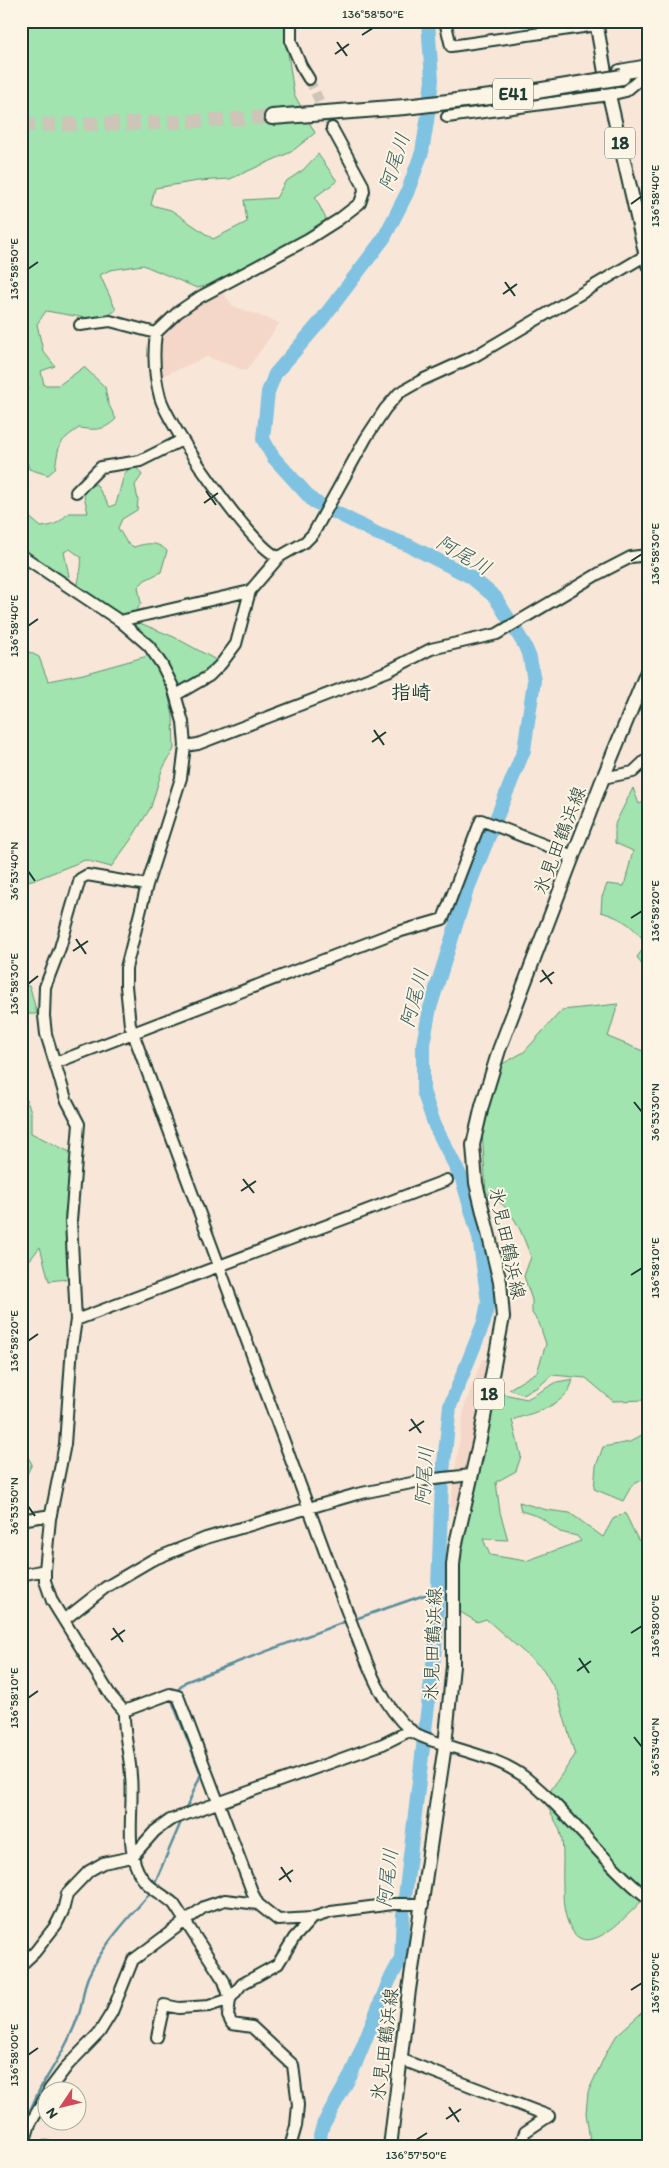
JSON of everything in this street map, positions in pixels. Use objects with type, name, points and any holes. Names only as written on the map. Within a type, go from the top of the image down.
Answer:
[{"type":"highway","name":"E41","points":[[272,114],[404,104],[647,71]]},
{"type":"main road","name":"18","points":[[597,23],[609,95],[647,258]]},
{"type":"main road","name":"氷見田鶴浜線","points":[[390,2147],[418,1904],[440,1743],[453,1666],[453,1565],[465,1475],[503,1318],[500,1282],[476,1183],[473,1145],[482,1106],[499,1050],[603,778],[647,671]]},
{"type":"street","points":[[291,21],[291,42],[301,66],[309,79]]},
{"type":"street","points":[[445,21],[451,46],[597,23]]},
{"type":"street","points":[[447,118],[609,95],[626,91],[647,71]]},
{"type":"street","points":[[279,557],[272,555],[248,532],[172,424],[160,398],[153,360],[156,333],[178,312],[200,297],[308,239],[360,203],[364,191],[363,185],[332,128]]},
{"type":"street","points":[[176,695],[209,676],[236,644],[250,591],[279,557],[305,542],[318,526],[366,438],[385,409],[399,393],[422,380],[475,356],[647,258]]},
{"type":"street","points":[[80,325],[110,321],[156,333]]},
{"type":"street","points":[[76,492],[101,467],[140,460],[182,440]]},
{"type":"street","points":[[21,555],[120,621],[149,646],[162,665],[176,695],[183,722],[185,746],[181,778],[147,884],[126,968],[128,1009],[133,1033],[370,1670],[382,1693],[415,1732],[440,1743],[501,1763],[524,1776],[552,1800],[613,1866],[648,1898]]},
{"type":"street","points":[[185,746],[198,744],[343,689],[388,671],[431,649],[492,636],[630,557],[648,555]]},
{"type":"street","points":[[120,621],[250,591]]},
{"type":"street","points":[[603,778],[633,772],[648,758]]},
{"type":"street","points":[[55,1063],[391,934],[443,919],[480,820],[573,856]]},
{"type":"street","points":[[147,884],[87,875],[80,878],[60,948],[45,986],[44,1016],[46,1034],[66,1099],[79,1124],[71,1221],[76,1320],[72,1346],[65,1444],[51,1515],[45,1581],[52,1601],[112,1696],[124,1711],[124,1726],[131,1776],[132,1857],[145,1883],[174,1904],[187,1920],[224,1981],[230,1999],[228,2016],[232,2024],[252,2027],[293,2065],[298,2105],[296,2126],[290,2147]]},
{"type":"street","points":[[76,1320],[447,1180]]},
{"type":"street","points":[[64,1620],[106,1587],[152,1560],[206,1538],[357,1494],[465,1475]]},
{"type":"street","points":[[21,1520],[51,1515]]},
{"type":"street","points":[[21,1575],[46,1570]]},
{"type":"street","points":[[124,1711],[170,1694],[178,1696],[258,1904],[278,1920],[312,1918],[331,1912],[393,1904],[418,1904]]},
{"type":"street","points":[[21,1965],[35,1952],[56,1926],[63,1911],[67,1894],[89,1871],[103,1863],[132,1857],[155,1831],[170,1820],[415,1732]]},
{"type":"street","points":[[57,2080],[68,2065],[99,2033],[112,2012],[133,1960],[204,1907],[216,1902],[232,1900],[258,1904]]},
{"type":"street","points":[[157,2037],[164,2005],[180,2008],[208,2006],[230,1999],[242,1984],[278,1964],[294,1938],[312,1918]]},
{"type":"street","points":[[400,2059],[549,2116],[525,2132],[519,2147]]},
{"type":"street","points":[[23,2147],[30,2124],[38,2110]]},
{"type":"shaded area","points":[[222,291],[233,306],[280,323],[246,371],[207,357],[160,377],[156,353],[163,332],[187,309]]},
{"type":"shaded area","points":[[482,1359],[490,1359],[458,1511],[450,1507],[464,1408]]},
{"type":"green space","points":[[21,21],[288,21],[288,53],[294,94],[315,133],[291,152],[230,179],[198,181],[155,188],[151,205],[171,210],[213,239],[247,222],[244,200],[276,198],[285,182],[303,170],[318,154],[337,181],[315,197],[326,219],[319,228],[210,285],[197,288],[143,265],[110,270],[100,275],[116,310],[105,318],[92,319],[46,311],[37,324],[43,351],[55,366],[41,371],[44,385],[59,385],[84,367],[105,387],[108,403],[116,419],[99,429],[79,428],[67,437],[59,449],[55,469],[48,475],[29,469],[27,462],[21,466],[21,389],[29,390],[21,377]]},
{"type":"green space","points":[[136,467],[142,475],[135,485],[138,500],[137,510],[122,519],[118,528],[127,543],[134,547],[156,544],[167,551],[161,572],[145,580],[138,587],[141,603],[135,613],[123,617],[78,587],[81,557],[70,549],[64,552],[69,576],[64,579],[21,552],[21,485],[28,488],[25,501],[27,515],[41,527],[45,527],[59,522],[68,513],[88,513],[84,496],[86,488],[96,484],[110,507],[116,504],[124,475],[129,468]]},
{"type":"green space","points":[[135,621],[174,637],[218,661],[200,677],[177,687],[158,649],[130,623]]},
{"type":"green space","points":[[21,648],[39,657],[48,681],[83,674],[151,655],[165,679],[173,716],[174,749],[162,770],[151,807],[111,867],[85,860],[37,879],[21,882]]},
{"type":"green space","points":[[633,788],[639,804],[648,800],[648,972],[637,957],[647,944],[627,924],[616,917],[601,912],[602,897],[607,884],[624,886],[633,851],[615,843],[615,824]]},
{"type":"green space","points":[[21,982],[30,987],[37,1014],[21,1014]]},
{"type":"green space","points":[[618,1004],[608,1037],[648,1053],[648,1400],[613,1401],[586,1378],[552,1375],[538,1387],[522,1394],[509,1389],[537,1372],[546,1344],[539,1323],[532,1313],[532,1300],[524,1276],[531,1257],[510,1212],[496,1199],[486,1193],[482,1130],[497,1067],[524,1052],[562,1010]]},
{"type":"green space","points":[[21,1087],[31,1111],[31,1133],[74,1154],[65,1213],[68,1279],[49,1281],[40,1247],[29,1261],[28,1310],[21,1351]]},
{"type":"green space","points":[[573,1379],[570,1388],[557,1402],[540,1411],[512,1420],[521,1456],[516,1471],[496,1482],[500,1512],[508,1540],[483,1539],[490,1555],[526,1561],[581,1541],[577,1536],[560,1532],[540,1517],[521,1511],[519,1502],[547,1510],[570,1513],[603,1537],[613,1519],[625,1513],[638,1540],[648,1540],[648,1895],[612,1929],[601,1936],[591,1939],[581,1939],[573,1932],[567,1921],[564,1903],[562,1837],[544,1800],[575,1755],[557,1693],[543,1669],[486,1619],[477,1622],[457,1610],[459,1565],[470,1499],[494,1392],[527,1399],[557,1382]]},
{"type":"green space","points":[[648,1431],[648,1477],[632,1485],[623,1501],[594,1489],[596,1466],[603,1447],[630,1442]]},
{"type":"green space","points":[[21,1446],[32,1464],[25,1478],[21,1480]]},
{"type":"green space","points":[[648,2007],[648,2147],[591,2147],[586,2113],[588,2092],[607,2051],[617,2035]]},
{"type":"green space","points":[[45,2140],[91,2147],[21,2147]]},
{"type":"waterway","name":"阿尾川","points":[[323,2147],[320,2136],[323,2125],[351,2075],[389,1981],[401,1959],[403,1914],[436,1639],[442,1482],[450,1406],[484,1322],[488,1302],[479,1237],[462,1179],[435,1126],[423,1091],[423,1044],[430,1008],[466,893],[524,750],[534,681],[530,658],[524,644],[495,597],[471,577],[408,545],[378,534],[313,501],[273,457],[263,439],[268,392],[275,374],[320,322],[384,238],[407,193],[422,152],[427,122],[432,80],[428,21]]},
{"type":"waterway","points":[[358,1618],[439,1590]]},
{"type":"waterway","points":[[177,1691],[185,1682],[344,1622]]},
{"type":"waterway","points":[[171,1698],[201,1774],[186,1809]]},
{"type":"waterway","points":[[153,1887],[181,1822]]},
{"type":"waterway","points":[[21,2126],[72,2032],[80,2009],[86,1982],[94,1965],[116,1932],[151,1892]]},
{"type":"tunnel","points":[[309,79],[332,128]]},
{"type":"tunnel","points":[[21,125],[152,123],[272,117]]},
{"type":"district","name":"指崎","points":[[411,692]]}]
